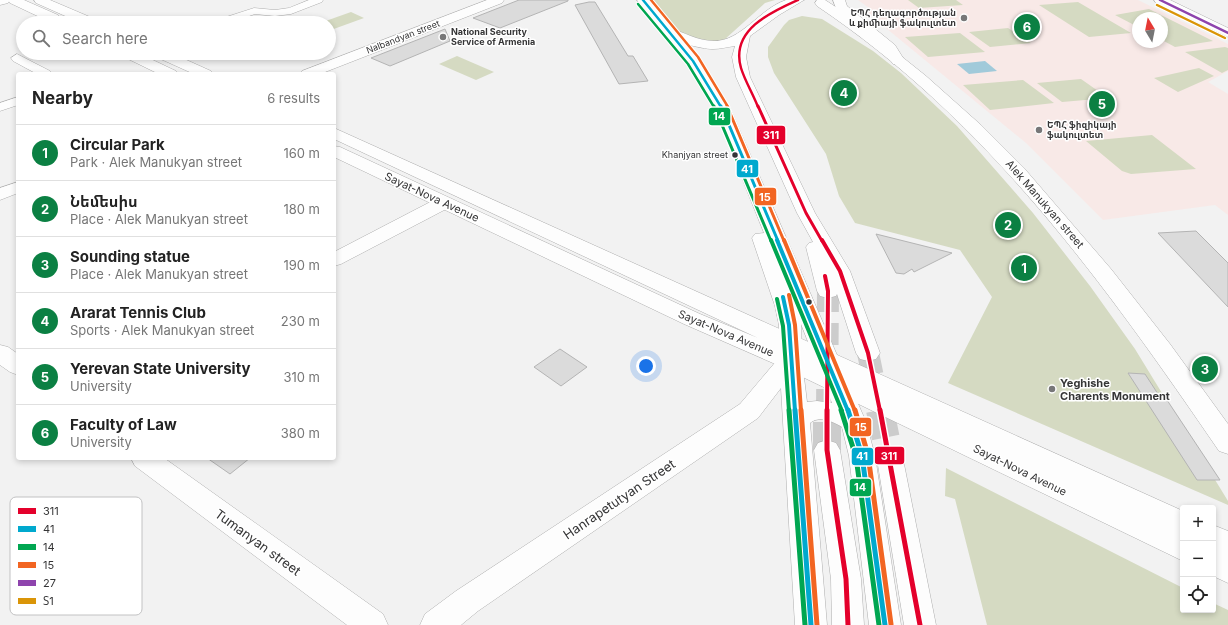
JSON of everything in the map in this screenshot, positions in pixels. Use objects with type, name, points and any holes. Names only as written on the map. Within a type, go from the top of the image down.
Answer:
[{"type":"main road","points":[[0,1],[4,0]]},
{"type":"main road","points":[[14,0],[48,16]]},
{"type":"main road","points":[[40,0],[76,16]]},
{"type":"main road","name":"Nalbandyan street","points":[[336,59],[485,0]]},
{"type":"main road","name":"Nalbandyan street","points":[[313,72],[498,0]]},
{"type":"main road","points":[[633,0],[694,79],[736,166],[786,306],[797,419],[811,625]]},
{"type":"main road","points":[[643,0],[693,61],[722,108],[853,422],[862,456],[885,625]]},
{"type":"main road","points":[[669,32],[686,40],[706,44],[729,43],[744,35],[775,10],[798,0]]},
{"type":"main road","points":[[839,0],[841,8],[890,48],[898,61]]},
{"type":"main road","points":[[1160,0],[1183,6],[1228,26]]},
{"type":"main road","name":"Alek Manukyan street","points":[[821,3],[851,23],[922,79],[996,149],[1064,225],[1162,350],[1228,444]]},
{"type":"main road","points":[[1183,6],[1228,33]]},
{"type":"main road","points":[[744,35],[739,57],[743,77],[806,213],[840,271],[868,353]]},
{"type":"main road","points":[[142,60],[167,72]]},
{"type":"main road","points":[[175,60],[202,72]]},
{"type":"main road","name":"Nalbandyan street","points":[[303,72],[333,60]]},
{"type":"main road","name":"Sayat-Nova Avenue","points":[[336,134],[705,305],[791,352],[839,386],[1180,547]]},
{"type":"main road","name":"Sayat-Nova Avenue","points":[[336,152],[692,319],[791,352],[827,359],[869,380],[1180,523]]},
{"type":"main road","points":[[0,189],[16,183]]},
{"type":"main road","points":[[0,194],[16,188]]},
{"type":"main road","points":[[336,259],[443,203]]},
{"type":"main road","points":[[806,213],[828,291]]},
{"type":"main road","name":"Hanrapetutyan Street","points":[[436,625],[467,601],[749,411],[791,352]]},
{"type":"main road","points":[[0,353],[16,365]]},
{"type":"main road","points":[[797,419],[805,413],[825,410],[839,413],[853,422]]},
{"type":"main road","points":[[828,450],[846,579],[848,625]]},
{"type":"main road","points":[[890,459],[920,625]]},
{"type":"main road","name":"Tumanyan street","points":[[147,460],[372,625]]},
{"type":"main road","points":[[1216,539],[1228,544]]},
{"type":"main road","points":[[1216,563],[1228,569]]},
{"type":"street","points":[[239,16],[254,11],[275,13],[291,11],[318,0]]},
{"type":"street","points":[[21,60],[42,72]]},
{"type":"street","points":[[0,107],[16,102]]},
{"type":"shaded area","points":[[858,0],[1138,0],[1163,12],[1132,12],[1132,48],[1168,48],[1168,15],[1228,44],[1228,71],[1208,82],[1228,94],[1228,215],[1215,205],[1103,220],[1026,143],[864,10],[869,8]]},
{"type":"green space","points":[[651,0],[775,0],[765,3],[724,40],[714,42],[688,37],[676,29]]},
{"type":"green space","points":[[908,0],[956,0],[963,5],[919,8]]},
{"type":"green space","points":[[1078,2],[1131,33],[1089,37],[1039,5]]},
{"type":"green space","points":[[1149,9],[1155,12],[1132,12]]},
{"type":"green space","points":[[351,12],[364,18],[336,28],[336,17]]},
{"type":"green space","points":[[1132,12],[1132,24],[1115,15]]},
{"type":"green space","points":[[802,16],[822,19],[873,51],[901,73],[957,126],[1033,213],[1090,286],[1135,349],[1228,501],[1228,505],[948,383],[992,297],[960,250],[855,223],[839,196],[826,154],[774,73],[768,57],[768,47],[784,25],[789,20]]},
{"type":"green space","points":[[1168,18],[1213,41],[1175,47],[1168,43]]},
{"type":"green space","points":[[1008,28],[1031,43],[990,47],[969,32]]},
{"type":"green space","points":[[960,33],[985,52],[928,57],[905,37]]},
{"type":"green space","points":[[1225,47],[1228,48],[1228,70],[1222,73],[1185,52]]},
{"type":"green space","points":[[457,56],[494,72],[476,80],[439,64]]},
{"type":"green space","points":[[1199,68],[1214,76],[1178,92],[1154,78]]},
{"type":"green space","points":[[1081,79],[1108,98],[1062,102],[1037,83]]},
{"type":"green space","points":[[1023,80],[1054,103],[990,110],[963,85]]},
{"type":"green space","points":[[1152,135],[1196,169],[1131,174],[1122,171],[1086,141]]},
{"type":"green space","points":[[946,468],[1180,586],[1180,613],[1216,613],[1216,604],[1228,610],[1228,625],[987,625],[955,499],[945,496]]},
{"type":"water","points":[[985,61],[997,71],[969,74],[957,64]]},
{"type":"building","points":[[519,0],[568,1],[500,28],[473,18]]},
{"type":"building","points":[[595,2],[628,56],[633,56],[648,81],[619,84],[575,5]]},
{"type":"building","points":[[445,29],[450,41],[390,66],[371,58]]},
{"type":"building","points":[[1196,231],[1228,263],[1228,307],[1158,233]]},
{"type":"building","points":[[876,234],[952,253],[914,272],[912,269],[904,274],[896,273]]},
{"type":"building","points":[[560,349],[587,367],[561,386],[534,367]]},
{"type":"building","points":[[1128,373],[1145,374],[1158,394],[1163,394],[1220,480],[1197,480]]},
{"type":"building","points":[[210,460],[248,460],[230,474]]},
{"type":"tunnel","points":[[827,411],[828,291]]},
{"type":"tunnel","points":[[868,353],[880,411]]},
{"type":"tunnel","points":[[880,410],[890,459]]},
{"type":"tunnel","points":[[827,411],[827,450]]},
{"type":"transit line","name":"41","points":[[643,0],[693,61],[722,108],[853,422],[862,456],[885,625]]},
{"type":"transit line","name":"15","points":[[651,0],[698,57],[727,105],[859,420],[868,455],[891,624]]},
{"type":"transit line","name":"311","points":[[798,0],[777,10],[756,23],[745,34],[740,46],[741,68],[806,213],[840,271],[868,353],[890,459],[920,625]]},
{"type":"transit line","name":"27","points":[[1160,0],[1228,33]]},
{"type":"transit line","name":"14","points":[[638,4],[688,64],[717,111],[847,424],[856,457],[879,625]]},
{"type":"transit line","name":"Տ1","points":[[1157,5],[1225,38]]},
{"type":"transit line","name":"311","points":[[825,276],[828,291],[827,450],[846,579],[848,625]]},
{"type":"transit line","name":"15","points":[[789,295],[795,325],[817,625]]},
{"type":"transit line","name":"41","points":[[783,297],[789,325],[811,625]]},
{"type":"transit line","name":"14","points":[[777,299],[783,326],[805,625]]},
{"type":"place","name":"ԵՊՀ դեղագործության և քիմիայի ֆակուլտետ","points":[[964,18]]},
{"type":"place","name":"Faculty of Law","points":[[1027,27]]},
{"type":"place","name":"National Security Service of Armenia","points":[[443,37]]},
{"type":"place","name":"Ararat Tennis Club","points":[[844,93]]},
{"type":"place","name":"Yerevan State University","points":[[1102,104]]},
{"type":"place","name":"ԵՊՀ ֆիզիկայի ֆակուլտետ","points":[[1039,130]]},
{"type":"place","name":"Khanjyan street","points":[[735,155]]},
{"type":"place","name":"Նեմեսիս","points":[[1008,225]]},
{"type":"place","name":"Circular Park","points":[[1024,268]]},
{"type":"place","name":"Sounding statue","points":[[1205,369]]},
{"type":"place","name":"Yeghishe Charents Monument","points":[[1052,389]]}]
